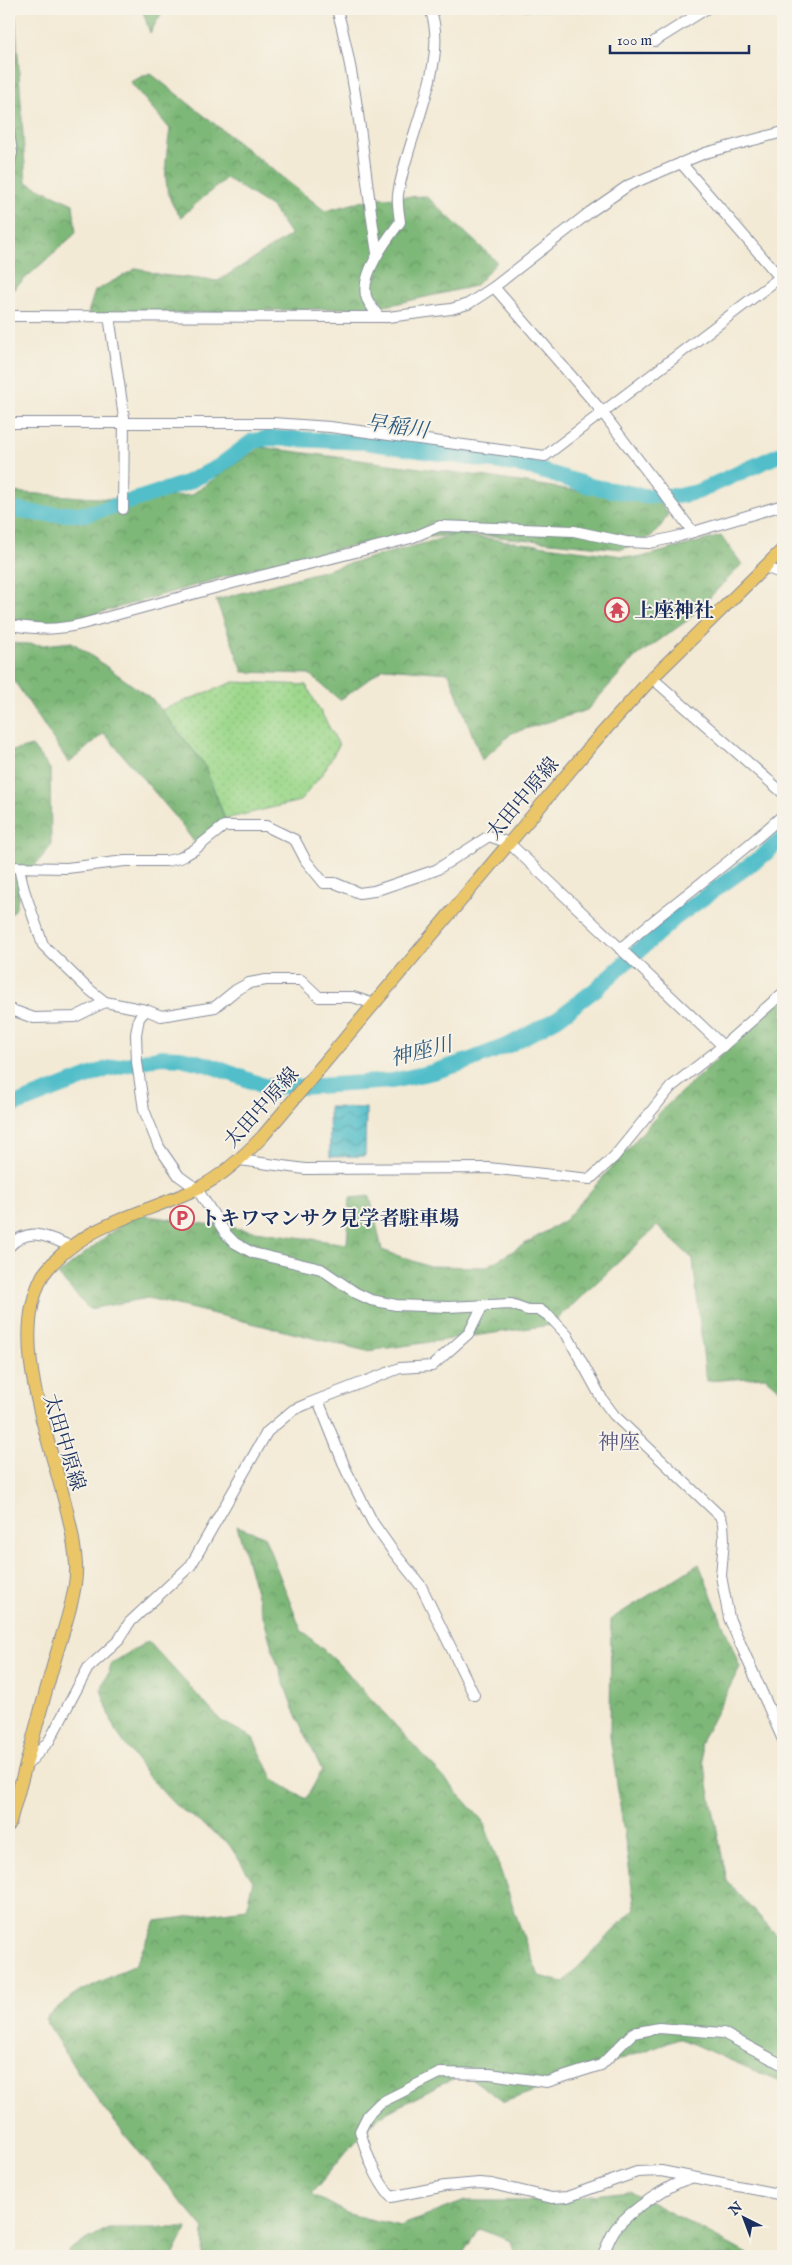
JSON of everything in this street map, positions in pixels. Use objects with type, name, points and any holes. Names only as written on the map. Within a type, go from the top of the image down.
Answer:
[{"type":"main road","name":"太田中原線","points":[[9,1825],[74,1586],[76,1569],[70,1522],[31,1398],[23,1358],[24,1321],[32,1294],[44,1275],[72,1247],[96,1230],[197,1189],[240,1160],[263,1136],[595,741],[652,678],[783,549]]},
{"type":"street","points":[[337,9],[361,129],[364,169],[377,253]]},
{"type":"street","points":[[378,316],[366,298],[367,278],[377,253],[400,222],[398,196],[436,47],[436,25],[430,9]]},
{"type":"street","points":[[654,41],[706,9]]},
{"type":"street","points":[[9,132],[12,153],[9,166]]},
{"type":"street","points":[[9,316],[388,317],[451,309],[468,304],[494,287],[590,212],[629,185],[705,152],[783,132]]},
{"type":"street","points":[[9,422],[273,423],[330,427],[545,456],[782,278],[681,163]]},
{"type":"street","points":[[494,287],[602,412],[692,532]]},
{"type":"street","points":[[109,316],[124,417],[123,508]]},
{"type":"street","points":[[9,625],[40,630],[58,630],[411,538],[440,526],[574,531],[626,542],[649,543],[783,506]]},
{"type":"street","points":[[765,567],[783,574]]},
{"type":"street","points":[[652,678],[783,793]]},
{"type":"street","points":[[620,949],[658,915],[744,851],[783,815]]},
{"type":"street","points":[[14,868],[67,868],[125,861],[166,861],[180,858],[194,850],[224,826],[266,826],[295,840],[306,861],[324,883],[336,883],[358,893],[389,886],[436,870],[489,836],[509,844],[723,1046]]},
{"type":"street","points":[[9,862],[14,868],[24,890],[44,945],[85,986],[105,1002],[146,1010],[161,1016],[215,1007],[236,990],[249,983],[266,980],[301,980],[320,997],[352,998],[374,1004]]},
{"type":"street","points":[[240,1160],[305,1169],[488,1168],[590,1179],[614,1157],[671,1087],[723,1046],[783,993]]},
{"type":"street","points":[[9,1009],[34,1018],[75,1017],[105,1002]]},
{"type":"street","points":[[146,1010],[139,1018],[136,1034],[137,1062],[144,1110],[159,1147],[179,1176],[197,1189],[226,1234],[235,1243],[253,1253],[322,1269],[356,1293],[371,1300],[396,1305],[511,1304],[528,1310],[540,1310],[550,1317],[567,1335],[602,1399],[614,1415],[720,1516],[723,1524],[724,1539],[721,1576],[729,1618],[783,1740]]},
{"type":"street","points":[[9,1247],[26,1234],[39,1233],[72,1247]]},
{"type":"street","points":[[25,1767],[49,1741],[88,1668],[119,1640],[129,1623],[191,1565],[199,1554],[267,1432],[293,1410],[318,1400],[400,1368],[432,1366],[470,1333],[483,1305]]},
{"type":"street","points":[[318,1400],[346,1470],[373,1523],[421,1586],[474,1695]]},
{"type":"street","points":[[783,2065],[723,2033],[659,2028],[633,2033],[601,2065],[547,2082],[490,2074],[440,2074],[380,2103],[368,2116],[360,2131],[367,2154],[382,2187],[391,2197],[445,2186],[479,2183],[492,2184],[552,2198],[567,2197],[637,2172],[661,2171],[783,2195]]},
{"type":"street","points":[[602,2256],[616,2228],[664,2188],[690,2178]]},
{"type":"green space","points":[[9,9],[15,9],[26,182],[73,204],[76,233],[9,293]]},
{"type":"green space","points":[[142,9],[164,9],[150,33]]},
{"type":"green space","points":[[503,9],[581,9],[579,11]]},
{"type":"green space","points":[[150,73],[325,211],[375,198],[426,196],[497,262],[475,286],[381,307],[87,316],[95,291],[137,268],[161,275],[218,281],[291,235],[272,207],[226,178],[181,217],[169,197],[167,186],[166,163],[170,129],[130,82]]},
{"type":"green space","points":[[260,447],[481,476],[578,491],[652,492],[668,514],[659,528],[650,537],[622,549],[469,534],[461,535],[638,558],[721,536],[742,564],[688,620],[634,658],[587,710],[512,733],[482,760],[449,673],[384,668],[340,700],[309,674],[243,672],[216,600],[454,535],[373,542],[276,562],[54,626],[9,630],[9,492],[127,500],[191,495]]},
{"type":"green space","points":[[72,642],[153,700],[204,764],[225,819],[198,847],[174,815],[104,733],[69,763],[9,673],[9,643],[44,645]]},
{"type":"green space","points":[[234,682],[306,685],[339,745],[323,773],[300,801],[225,819],[204,764],[161,710]]},
{"type":"green space","points":[[32,746],[50,769],[51,846],[22,881],[15,910],[9,916],[9,752]]},
{"type":"green space","points":[[783,998],[783,1392],[765,1377],[706,1381],[693,1259],[657,1226],[551,1325],[367,1351],[148,1298],[89,1309],[58,1275],[134,1214],[347,1244],[350,1198],[370,1196],[382,1250],[427,1266],[486,1267],[565,1220],[663,1109]]},
{"type":"green space","points":[[9,1285],[14,1303],[9,1322]]},
{"type":"green space","points":[[237,1526],[264,1536],[301,1630],[335,1660],[483,1820],[539,1976],[564,1982],[635,1908],[610,1736],[611,1619],[699,1564],[740,1667],[700,1744],[727,1881],[783,1942],[783,2083],[679,2038],[504,2102],[464,2073],[380,2116],[346,2152],[311,2194],[348,2214],[400,2226],[465,2201],[538,2201],[630,2191],[751,2256],[515,2256],[511,2241],[479,2229],[461,2256],[203,2256],[204,2229],[99,2101],[61,2047],[45,2018],[73,1995],[135,1965],[156,1921],[246,1909],[253,1881],[228,1843],[174,1804],[147,1775],[115,1730],[101,1690],[112,1663],[148,1641],[221,1721],[253,1738],[274,1780],[306,1799],[322,1770],[293,1709],[273,1651]]},
{"type":"green space","points":[[108,2228],[187,2228],[173,2256],[74,2256],[67,2251]]},
{"type":"water","points":[[329,1107],[366,1108],[365,1156],[330,1157]]},
{"type":"waterway","name":"早稲川","points":[[9,509],[42,514],[85,514],[119,505],[186,483],[218,467],[253,441],[269,438],[365,442],[526,466],[590,486],[645,496],[678,496],[697,492],[783,453]]},
{"type":"waterway","name":"神座川","points":[[9,1107],[107,1069],[161,1057],[181,1058],[209,1065],[264,1086],[302,1087],[392,1081],[433,1072],[468,1061],[511,1044],[558,1018],[596,989],[675,918],[765,854],[783,838]]},
{"type":"place","name":"上座神社","points":[[617,610]]},
{"type":"place","name":"トキワマンサク見学者駐車場","points":[[182,1218]]},
{"type":"district","name":"神座","points":[[619,1442]]}]
